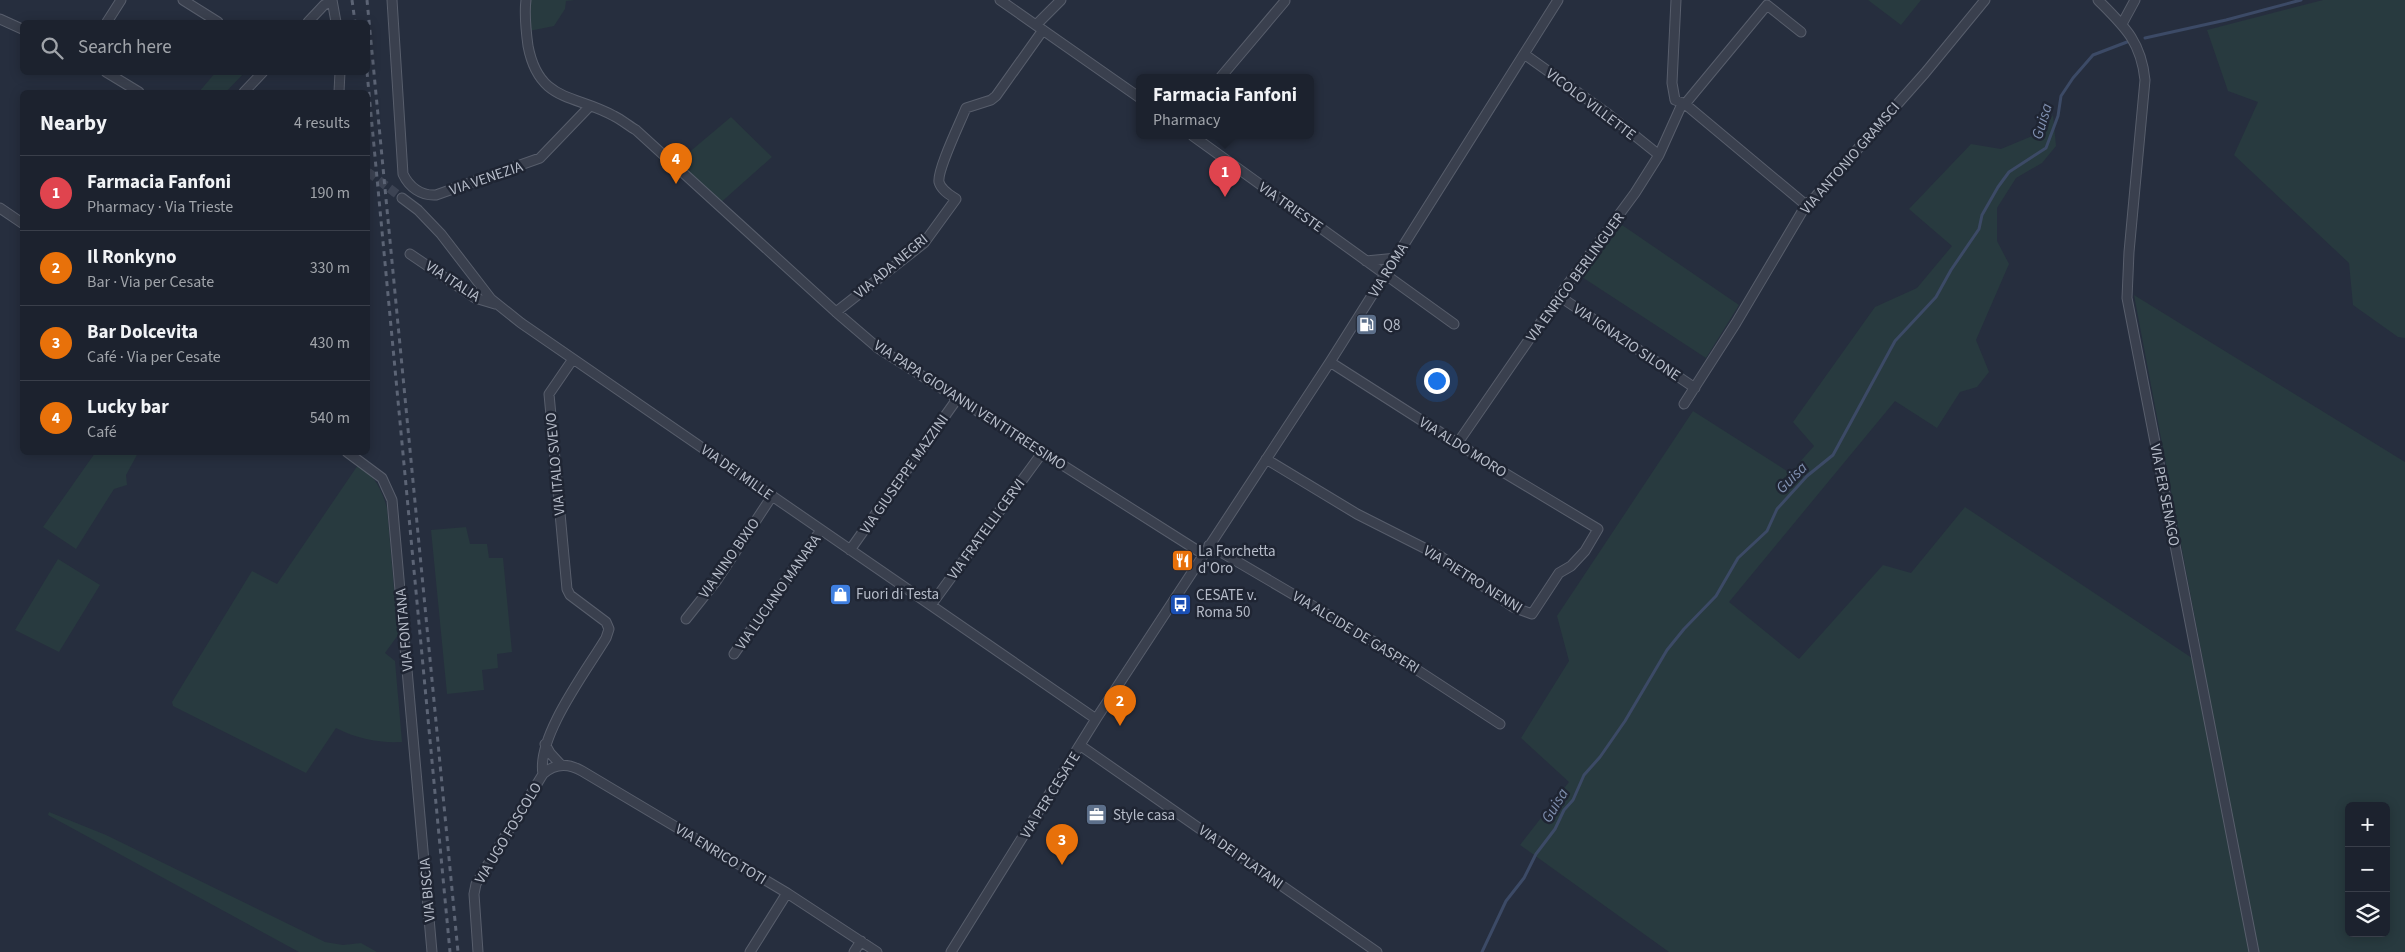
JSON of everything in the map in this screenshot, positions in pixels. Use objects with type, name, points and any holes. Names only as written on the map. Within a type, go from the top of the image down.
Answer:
[{"type":"street","points":[[108,20],[121,0]]},
{"type":"street","points":[[182,0],[215,20]]},
{"type":"street","name":"VIA VENEZIA","points":[[392,0],[403,174],[407,182],[420,192],[428,196],[436,195],[540,158],[590,106]]},
{"type":"street","points":[[526,0],[527,38],[530,55],[538,75],[556,92],[572,101],[590,106]]},
{"type":"street","points":[[1000,0],[1136,95]]},
{"type":"street","points":[[1040,27],[1061,0]]},
{"type":"street","name":"VIA ROMA","points":[[1149,638],[1397,258],[1557,0]]},
{"type":"street","points":[[1676,0],[1673,91],[1675,100],[1684,104],[1806,204]]},
{"type":"street","name":"VIA ANTONIO GRAMSCI","points":[[1684,404],[1736,323],[1806,204],[1816,196],[1925,73],[1984,0]]},
{"type":"street","name":"VIA PER SENAGO","points":[[2098,0],[2132,37],[2143,64],[2145,80],[2127,278],[2129,315],[2254,952]]},
{"type":"street","points":[[2122,24],[2134,0]]},
{"type":"street","points":[[310,20],[324,5],[332,1],[336,20]]},
{"type":"street","points":[[1223,74],[1285,1]]},
{"type":"street","name":"VIA ENRICO BERLINGUER","points":[[1457,444],[1559,296],[1616,221],[1659,155],[1684,104],[1767,5],[1801,32]]},
{"type":"street","points":[[0,19],[20,28]]},
{"type":"street","name":"VIA ADA NEGRI","points":[[836,312],[924,243],[956,199],[944,191],[939,182],[941,167],[966,108],[991,100],[996,96],[1040,27]]},
{"type":"street","name":"VICOLO VILLETTE","points":[[1524,54],[1608,114],[1659,155]]},
{"type":"street","points":[[111,75],[136,90]]},
{"type":"street","points":[[246,90],[260,75]]},
{"type":"street","points":[[339,90],[340,75]]},
{"type":"street","name":"VIA PAPA GIOVANNI VENTITREESIMO","points":[[590,106],[613,115],[647,139],[878,348],[1203,554]]},
{"type":"street","name":"VIA TRIESTE","points":[[1196,139],[1454,324]]},
{"type":"street","name":"VIA DEI MILLE","points":[[402,198],[418,210],[442,234],[486,294],[498,305],[573,359],[1096,719]]},
{"type":"street","points":[[0,208],[20,222]]},
{"type":"street","name":"VIA ITALIA","points":[[410,254],[475,298],[498,305]]},
{"type":"street","points":[[1366,261],[1397,258]]},
{"type":"street","name":"VIA IGNAZIO SILONE","points":[[1559,296],[1694,388]]},
{"type":"street","name":"VIA ITALO SVEVO","points":[[566,577],[549,394],[573,359]]},
{"type":"street","name":"VIA ALDO MORO","points":[[1330,362],[1457,444],[1598,529]]},
{"type":"street","name":"VIA GIUSEPPE MAZZINI","points":[[850,550],[957,399]]},
{"type":"street","name":"VIA FRATELLI CERVI","points":[[931,605],[1042,452]]},
{"type":"street","name":"VIA FONTANA","points":[[351,455],[382,478],[392,500],[422,828]]},
{"type":"street","name":"VIA PIETRO NENNI","points":[[1266,459],[1357,514],[1440,556],[1513,607],[1532,614],[1559,573],[1571,566],[1585,551],[1598,529]]},
{"type":"street","name":"VIA NINO BIXIO","points":[[686,619],[717,580],[772,496]]},
{"type":"street","name":"VIA LUCIANO MANARA","points":[[734,654],[821,530]]},
{"type":"street","name":"VIA ALCIDE DE GASPERI","points":[[1209,545],[1376,643],[1500,724]]},
{"type":"street","name":"VIA UGO FOSCOLO","points":[[543,774],[545,744],[551,730],[609,630],[606,622],[570,594],[567,589],[566,577]]},
{"type":"street","name":"VIA PER CESATE","points":[[951,952],[1081,746],[1096,719],[1149,638]]},
{"type":"street","points":[[545,744],[560,765]]},
{"type":"street","name":"VIA DEI PLATANI","points":[[1081,746],[1377,952]]},
{"type":"street","name":"VIA UGO FOSCOLO","points":[[478,952],[474,894],[476,884],[543,774],[549,769],[560,765]]},
{"type":"street","name":"VIA ENRICO TOTI","points":[[560,765],[568,765],[582,771],[787,893],[877,952]]},
{"type":"street","name":"VIA BISCIA","points":[[422,828],[432,952]]},
{"type":"street","points":[[750,952],[787,893]]},
{"type":"street","points":[[854,952],[861,941]]},
{"type":"shaded area","points":[[528,0],[575,0],[566,1],[565,9],[554,26],[529,31]]},
{"type":"shaded area","points":[[1868,0],[1921,0],[1901,25]]},
{"type":"shaded area","points":[[2323,0],[2405,0],[2405,338],[2398,337],[2353,305],[2349,263],[2234,155],[2258,102],[2228,91],[2207,30]]},
{"type":"shaded area","points":[[213,75],[242,75],[228,90],[201,90]]},
{"type":"shaded area","points":[[2053,115],[2056,146],[2042,163],[2016,178],[1997,208],[1997,241],[2009,264],[1976,340],[1989,372],[1977,387],[1960,392],[1937,428],[1895,401],[1729,602],[1799,659],[1883,565],[1911,573],[1965,507],[2204,666],[2134,295],[2405,462],[2405,952],[1669,952],[1520,845],[1569,782],[1521,738],[1569,661],[1557,616],[1693,411],[1790,473],[1814,446],[1793,422],[1875,307],[1917,288],[1952,246],[1909,209],[1971,144],[2001,149],[2037,134]]},
{"type":"shaded area","points":[[731,117],[772,157],[718,205],[674,165]]},
{"type":"shaded area","points":[[1622,225],[1739,305],[1706,358],[1582,277]]},
{"type":"shaded area","points":[[94,455],[137,455],[126,475],[127,485],[114,489],[76,549],[43,527]]},
{"type":"shaded area","points":[[358,465],[369,473],[377,483],[387,508],[398,635],[385,653],[395,661],[402,742],[368,739],[336,728],[306,773],[173,706],[172,702],[252,571],[277,584]]},
{"type":"shaded area","points":[[466,527],[470,544],[487,544],[489,558],[503,558],[512,652],[497,654],[498,668],[482,670],[484,690],[447,694],[431,530]]},
{"type":"shaded area","points":[[58,559],[100,585],[59,652],[15,630]]},
{"type":"shaded area","points":[[49,812],[106,835],[325,942],[343,945],[361,943],[377,952],[299,952],[48,815]]},
{"type":"waterway","name":"Guisa","points":[[2145,38],[2226,20],[2301,0]]},
{"type":"waterway","name":"Guisa","points":[[1482,952],[1506,901],[1524,878],[1536,854],[1555,829],[1564,810],[1573,800],[1584,775],[1600,757],[1625,721],[1667,650],[1684,629],[1716,596],[1738,558],[1767,531],[1777,509],[1807,476],[1833,455],[1895,341],[1936,297],[1951,270],[1979,229],[1982,215],[1998,187],[2009,172],[2046,148],[2058,116],[2061,96],[2073,78],[2093,55],[2127,42]]},
{"type":"tunnel","points":[[370,174],[402,198]]},
{"type":"railway","points":[[352,0],[355,20]]},
{"type":"railway","points":[[367,0],[369,20]]},
{"type":"railway","points":[[370,31],[458,952]]},
{"type":"railway","points":[[367,75],[369,90]]},
{"type":"railway","points":[[370,104],[450,952]]},
{"type":"place","name":"Lucky bar","points":[[676,184]]},
{"type":"place","name":"Farmacia Fanfoni","points":[[1225,197]]},
{"type":"place","name":"Q8","points":[[1367,325]]},
{"type":"place","name":"La Forchetta d'Oro","points":[[1182,560]]},
{"type":"place","name":"Fuori di Testa","points":[[840,594]]},
{"type":"place","name":"CESATE v. Roma 50","points":[[1180,604]]},
{"type":"place","name":"Il Ronkyno","points":[[1120,726]]},
{"type":"place","name":"Style casa","points":[[1097,815]]},
{"type":"place","name":"Bar Dolcevita","points":[[1062,865]]}]
